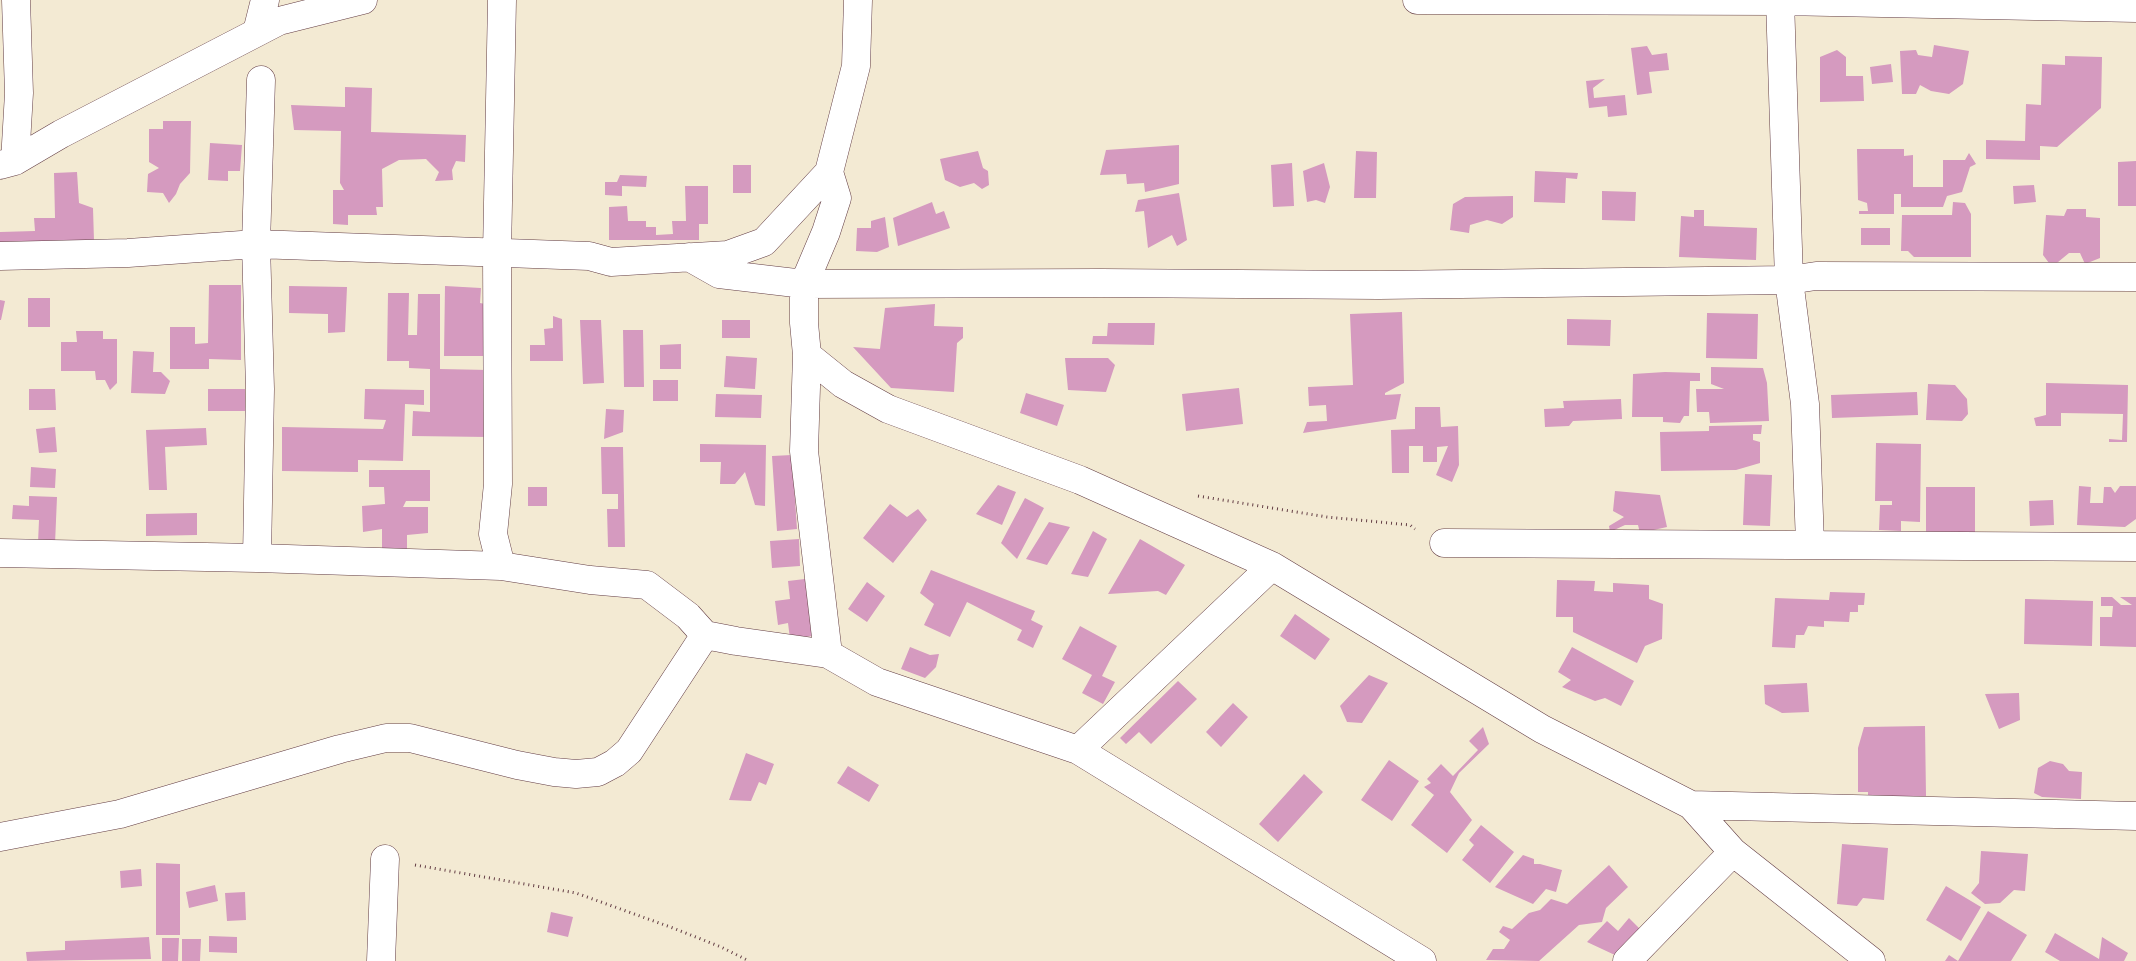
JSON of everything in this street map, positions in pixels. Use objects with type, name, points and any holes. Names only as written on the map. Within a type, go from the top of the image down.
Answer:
[{"type":"street","points":[[7,163],[19,93],[16,0]]},
{"type":"street","points":[[257,32],[265,0]]},
{"type":"street","points":[[7,163],[279,21],[363,0]]},
{"type":"street","points":[[501,566],[493,534],[498,484],[497,253],[502,0]]},
{"type":"street","points":[[0,256],[128,253],[256,244],[589,256],[611,262],[728,255],[764,242],[829,172],[856,66],[858,0]]},
{"type":"street","points":[[1417,0],[1780,0],[2136,8]]},
{"type":"street","points":[[1780,0],[1789,280],[1805,404],[1810,544]]},
{"type":"street","points":[[257,558],[260,390],[256,244],[261,80]]},
{"type":"street","points":[[828,654],[804,452],[807,355],[804,323],[804,284],[826,232],[837,198],[829,172]]},
{"type":"street","points":[[689,257],[719,274],[804,284],[1102,283],[1379,285],[1789,280],[1816,276],[2136,277]]},
{"type":"street","points":[[807,355],[843,384],[888,409],[1080,480],[1272,566],[1542,729],[1691,805],[1733,852],[1871,961]]},
{"type":"street","points":[[1444,543],[2136,546]]},
{"type":"street","points":[[0,553],[257,558],[501,566],[590,580],[647,585],[688,616],[705,635],[736,642],[828,654],[877,682],[1078,750],[1422,961]]},
{"type":"street","points":[[1078,750],[1272,566]]},
{"type":"street","points":[[0,837],[120,814],[340,749],[386,738],[410,738],[517,765],[554,772],[576,774],[598,772],[615,763],[629,751],[705,635]]},
{"type":"street","points":[[1691,805],[2136,816]]},
{"type":"street","points":[[1627,961],[1733,852]]},
{"type":"street","points":[[381,961],[385,859]]},
{"type":"path","points":[[1188,495],[1327,517],[1410,524],[1425,539],[1444,543]]},
{"type":"path","points":[[385,859],[576,893],[681,931],[721,947],[749,961]]},
{"type":"building","points":[[1934,45],[1969,51],[1963,84],[1949,94],[1931,91],[1920,85],[1916,94],[1902,94],[1900,51],[1916,50],[1918,55],[1932,57]]},
{"type":"building","points":[[1647,46],[1652,55],[1667,53],[1669,70],[1649,72],[1652,93],[1637,95],[1631,48]]},
{"type":"building","points":[[1837,50],[1846,57],[1846,76],[1863,76],[1864,101],[1820,102],[1820,57]]},
{"type":"building","points":[[2065,56],[2102,57],[2101,108],[2057,147],[2040,146],[2040,160],[1986,159],[1986,140],[2025,141],[2026,104],[2041,105],[2042,64],[2065,65]]},
{"type":"building","points":[[1891,64],[1893,82],[1872,84],[1870,67]]},
{"type":"building","points":[[1605,79],[1593,88],[1594,98],[1625,95],[1627,115],[1608,117],[1607,106],[1589,108],[1586,81]]},
{"type":"building","points":[[345,87],[372,88],[371,132],[466,135],[465,162],[456,161],[452,170],[453,180],[435,181],[439,172],[426,159],[399,160],[382,169],[383,207],[376,207],[377,215],[348,215],[348,225],[333,224],[333,190],[344,190],[340,183],[341,131],[294,130],[291,105],[345,107]]},
{"type":"building","points":[[163,121],[191,121],[190,173],[180,184],[176,194],[169,203],[163,193],[147,192],[148,174],[159,168],[149,162],[149,129],[163,129]]},
{"type":"building","points":[[210,143],[242,145],[240,171],[228,171],[228,181],[208,180]]},
{"type":"building","points":[[1179,145],[1179,184],[1145,192],[1144,183],[1127,184],[1126,174],[1100,175],[1106,150]]},
{"type":"building","points":[[1857,149],[1904,149],[1904,156],[1913,155],[1913,187],[1943,187],[1943,160],[1965,160],[1969,153],[1976,164],[1970,167],[1962,192],[1947,196],[1943,207],[1901,207],[1901,194],[1894,194],[1894,214],[1859,214],[1859,211],[1868,211],[1867,203],[1858,200]]},
{"type":"building","points":[[978,151],[983,168],[988,171],[989,185],[982,189],[974,183],[960,187],[945,180],[940,159]]},
{"type":"building","points":[[1356,151],[1377,152],[1376,198],[1354,198]]},
{"type":"building","points":[[2136,161],[2136,206],[2118,206],[2118,162]]},
{"type":"building","points":[[1292,163],[1294,206],[1273,207],[1271,165]]},
{"type":"building","points":[[1324,163],[1330,187],[1325,203],[1316,200],[1307,202],[1303,171]]},
{"type":"building","points":[[733,165],[751,165],[751,193],[733,193]]},
{"type":"building","points":[[1535,171],[1578,173],[1577,179],[1566,178],[1565,203],[1534,202]]},
{"type":"building","points":[[77,172],[79,203],[93,208],[94,241],[0,242],[0,232],[35,231],[34,218],[55,218],[54,173]]},
{"type":"building","points":[[620,175],[647,176],[646,187],[622,186],[622,196],[605,195],[605,182],[617,182]]},
{"type":"building","points":[[2034,185],[2036,202],[2014,204],[2013,186]]},
{"type":"building","points":[[685,186],[708,186],[708,224],[699,224],[699,240],[609,240],[609,207],[627,206],[628,221],[646,221],[646,227],[656,227],[656,235],[673,234],[672,221],[686,221]]},
{"type":"building","points":[[1602,191],[1636,192],[1635,221],[1602,220]]},
{"type":"building","points":[[1179,193],[1187,240],[1177,246],[1172,235],[1148,248],[1144,211],[1135,212],[1138,200]]},
{"type":"building","points":[[1513,196],[1513,217],[1502,224],[1487,220],[1470,225],[1469,233],[1450,230],[1453,204],[1465,197]]},
{"type":"building","points":[[932,202],[936,214],[944,211],[950,228],[898,246],[893,218]]},
{"type":"building","points":[[1953,202],[1965,203],[1971,214],[1971,257],[1914,257],[1908,251],[1901,251],[1902,215],[1952,215]]},
{"type":"building","points":[[2067,209],[2086,209],[2086,217],[2100,218],[2100,258],[2085,264],[2080,253],[2069,253],[2052,267],[2043,255],[2046,215],[2064,216]]},
{"type":"building","points":[[1694,210],[1704,210],[1704,226],[1757,228],[1756,260],[1679,257],[1681,216],[1694,217]]},
{"type":"building","points":[[885,217],[889,247],[877,252],[856,251],[857,228],[871,228],[871,221]]},
{"type":"building","points":[[1861,228],[1890,228],[1890,245],[1861,245]]},
{"type":"building","points":[[209,285],[241,285],[241,360],[209,359],[209,369],[170,369],[170,327],[195,327],[195,344],[208,343]]},
{"type":"building","points":[[289,286],[347,287],[345,332],[328,333],[328,314],[289,313]]},
{"type":"building","points":[[445,286],[481,288],[480,303],[490,305],[488,356],[444,356]]},
{"type":"building","points":[[388,293],[409,293],[408,335],[417,335],[418,294],[440,294],[440,369],[489,370],[488,437],[412,436],[413,411],[430,412],[430,369],[409,368],[409,361],[387,361]]},
{"type":"building","points":[[28,298],[50,298],[50,327],[28,327]]},
{"type":"building","points":[[0,300],[5,301],[1,320],[0,320]]},
{"type":"building","points":[[935,304],[934,326],[963,327],[963,338],[957,343],[954,392],[891,388],[853,347],[880,349],[885,308]]},
{"type":"building","points":[[1402,312],[1404,383],[1385,393],[1385,395],[1401,394],[1396,419],[1303,433],[1307,422],[1327,421],[1326,405],[1309,406],[1308,387],[1353,385],[1350,314]]},
{"type":"building","points":[[1707,313],[1758,314],[1757,359],[1706,358]]},
{"type":"building","points":[[553,316],[562,319],[563,361],[530,361],[530,345],[545,345],[544,329],[553,328]]},
{"type":"building","points":[[1567,319],[1611,320],[1610,346],[1567,345]]},
{"type":"building","points":[[580,320],[601,320],[604,383],[583,384]]},
{"type":"building","points":[[722,320],[750,320],[750,338],[722,338]]},
{"type":"building","points":[[1108,323],[1155,323],[1154,345],[1092,344],[1093,336],[1107,336]]},
{"type":"building","points":[[623,330],[643,330],[644,387],[624,387]]},
{"type":"building","points":[[76,331],[103,331],[103,339],[117,339],[117,383],[110,390],[105,380],[96,380],[95,371],[61,371],[61,342],[77,342]]},
{"type":"building","points":[[681,344],[681,369],[660,369],[660,345]]},
{"type":"building","points":[[133,351],[154,352],[153,372],[161,372],[170,381],[165,394],[131,393]]},
{"type":"building","points":[[726,356],[757,358],[755,389],[724,387]]},
{"type":"building","points":[[1065,358],[1108,358],[1115,365],[1106,392],[1068,390]]},
{"type":"building","points":[[1711,367],[1763,368],[1767,383],[1769,421],[1710,423],[1709,412],[1697,412],[1696,389],[1724,389],[1711,384]]},
{"type":"building","points":[[1665,372],[1700,373],[1700,381],[1690,381],[1689,416],[1684,416],[1680,423],[1663,422],[1663,417],[1632,417],[1633,374]]},
{"type":"building","points":[[653,380],[678,380],[678,401],[653,401]]},
{"type":"building","points":[[2046,383],[2128,385],[2127,442],[2109,442],[2109,439],[2122,440],[2123,414],[2061,413],[2061,426],[2036,426],[2034,418],[2046,415]]},
{"type":"building","points":[[1928,384],[1955,385],[1967,399],[1968,414],[1962,421],[1926,420]]},
{"type":"building","points":[[1239,388],[1243,424],[1186,431],[1182,394]]},
{"type":"building","points":[[29,389],[55,389],[56,410],[29,410]]},
{"type":"building","points":[[208,389],[245,389],[245,411],[208,411]]},
{"type":"building","points":[[365,389],[424,390],[424,405],[405,404],[403,461],[358,460],[358,472],[282,471],[282,427],[383,429],[386,420],[364,419]]},
{"type":"building","points":[[1917,392],[1918,415],[1832,418],[1831,395]]},
{"type":"building","points":[[1026,393],[1064,405],[1057,426],[1020,413]]},
{"type":"building","points":[[716,394],[762,395],[761,418],[715,417]]},
{"type":"building","points":[[1621,399],[1622,419],[1573,421],[1569,426],[1545,427],[1544,409],[1564,408],[1563,401]]},
{"type":"building","points":[[1415,407],[1440,407],[1441,427],[1458,426],[1459,465],[1452,482],[1436,475],[1448,446],[1437,447],[1437,462],[1423,462],[1423,446],[1409,446],[1409,473],[1392,473],[1391,430],[1415,429]]},
{"type":"building","points":[[606,409],[624,410],[623,432],[604,439]]},
{"type":"building","points":[[1762,425],[1761,434],[1753,434],[1753,440],[1760,442],[1760,463],[1736,470],[1661,471],[1660,432],[1709,431],[1709,426]]},
{"type":"building","points":[[55,427],[57,452],[39,453],[36,429]]},
{"type":"building","points":[[206,428],[207,445],[165,447],[167,490],[149,490],[146,430]]},
{"type":"building","points":[[1876,443],[1921,444],[1920,522],[1901,521],[1901,531],[1879,530],[1880,505],[1892,505],[1892,501],[1875,501]]},
{"type":"building","points":[[700,444],[766,445],[765,506],[755,505],[745,472],[735,484],[720,484],[721,462],[700,462]]},
{"type":"building","points":[[601,447],[623,447],[625,547],[608,547],[607,509],[618,509],[618,494],[602,494]]},
{"type":"building","points":[[792,455],[797,529],[777,531],[772,456]]},
{"type":"building","points":[[31,467],[56,469],[55,488],[30,487]]},
{"type":"building","points":[[369,470],[430,470],[430,501],[406,501],[403,507],[428,507],[428,533],[407,535],[407,551],[382,550],[382,529],[363,532],[362,506],[385,504],[384,487],[369,487]]},
{"type":"building","points":[[1745,474],[1772,475],[1770,526],[1743,525]]},
{"type":"building","points":[[998,485],[1016,492],[1002,525],[976,514]]},
{"type":"building","points":[[2079,486],[2091,487],[2090,503],[2103,503],[2104,487],[2111,487],[2115,493],[2120,486],[2136,486],[2136,519],[2125,527],[2077,525]]},
{"type":"building","points":[[528,487],[547,487],[547,506],[528,506]]},
{"type":"building","points":[[1926,487],[1975,487],[1975,532],[1926,532]]},
{"type":"building","points":[[1615,491],[1660,495],[1667,527],[1640,533],[1638,525],[1625,525],[1610,532],[1609,526],[1624,517],[1613,511]]},
{"type":"building","points":[[29,496],[57,497],[55,544],[38,543],[39,520],[12,519],[13,505],[29,506]]},
{"type":"building","points":[[1025,498],[1044,508],[1017,559],[1001,543]]},
{"type":"building","points":[[2053,500],[2054,525],[2030,526],[2029,501]]},
{"type":"building","points":[[890,504],[907,517],[918,509],[927,520],[893,563],[863,538]]},
{"type":"building","points":[[197,513],[197,535],[146,536],[146,514]]},
{"type":"building","points":[[1049,522],[1070,527],[1047,565],[1026,559]]},
{"type":"building","points":[[1093,531],[1107,539],[1088,577],[1071,574]]},
{"type":"building","points":[[799,539],[800,566],[772,568],[770,541]]},
{"type":"building","points":[[1140,539],[1185,565],[1166,595],[1158,591],[1108,594]]},
{"type":"building","points":[[931,570],[1035,611],[1031,620],[1043,626],[1033,648],[1017,640],[1022,630],[967,602],[950,637],[924,625],[934,604],[920,593]]},
{"type":"building","points":[[805,579],[812,636],[790,639],[788,623],[778,625],[775,601],[790,599],[788,581]]},
{"type":"building","points":[[1557,580],[1595,581],[1594,591],[1613,592],[1613,583],[1649,585],[1649,599],[1663,604],[1662,639],[1645,646],[1637,663],[1573,632],[1573,617],[1556,617]]},
{"type":"building","points":[[867,582],[885,596],[867,622],[848,609]]},
{"type":"building","points":[[1830,592],[1865,593],[1864,605],[1858,605],[1858,612],[1850,612],[1849,622],[1824,621],[1824,627],[1808,626],[1804,635],[1796,635],[1795,648],[1772,647],[1775,598],[1829,600]]},
{"type":"building","points":[[2101,597],[2112,597],[2121,605],[2132,605],[2120,597],[2136,597],[2136,647],[2100,646],[2100,617],[2112,617],[2113,606],[2101,606]]},
{"type":"building","points":[[2025,599],[2093,601],[2092,646],[2024,644]]},
{"type":"building","points":[[1295,614],[1330,639],[1315,660],[1280,636]]},
{"type":"building","points":[[1080,626],[1117,646],[1102,676],[1115,682],[1103,704],[1082,693],[1092,675],[1062,659]]},
{"type":"building","points":[[910,647],[930,655],[939,654],[936,667],[925,678],[901,669]]},
{"type":"building","points":[[1572,647],[1634,681],[1621,706],[1605,698],[1595,701],[1562,687],[1571,680],[1558,672]]},
{"type":"building","points":[[1369,675],[1388,683],[1362,723],[1347,722],[1340,706]]},
{"type":"building","points":[[1178,681],[1197,699],[1151,744],[1139,732],[1126,744],[1120,738]]},
{"type":"building","points":[[1807,683],[1809,712],[1782,713],[1765,704],[1764,685]]},
{"type":"building","points":[[2019,693],[2020,720],[1999,729],[1985,694]]},
{"type":"building","points":[[1233,703],[1248,717],[1221,747],[1206,732]]},
{"type":"building","points":[[1925,726],[1926,796],[1868,797],[1868,792],[1858,792],[1858,748],[1864,727]]},
{"type":"building","points":[[1483,727],[1489,744],[1459,773],[1450,792],[1472,820],[1447,853],[1411,825],[1434,795],[1424,787],[1431,783],[1427,779],[1441,764],[1453,776],[1478,750],[1469,741]]},
{"type":"building","points":[[746,753],[774,764],[766,785],[759,782],[751,801],[729,800]]},
{"type":"building","points":[[1389,760],[1419,781],[1392,821],[1361,800]]},
{"type":"building","points":[[2050,761],[2063,764],[2069,771],[2082,772],[2081,799],[2042,797],[2034,793],[2038,768]]},
{"type":"building","points":[[848,766],[879,785],[869,802],[837,783]]},
{"type":"building","points":[[1304,774],[1323,792],[1278,842],[1259,824]]},
{"type":"building","points":[[1481,825],[1514,852],[1490,883],[1462,860],[1474,845],[1469,840]]},
{"type":"building","points":[[1842,844],[1888,848],[1884,900],[1863,898],[1857,906],[1837,904]]},
{"type":"building","points":[[1981,851],[2028,854],[2025,891],[2014,890],[2000,903],[1985,904],[1971,893],[1979,883]]},
{"type":"building","points":[[1523,855],[1534,859],[1534,864],[1562,870],[1556,892],[1546,889],[1533,904],[1495,887]]},
{"type":"building","points":[[156,863],[180,864],[180,935],[156,935]]},
{"type":"building","points":[[1609,865],[1628,887],[1606,908],[1602,922],[1579,925],[1539,961],[1486,960],[1493,949],[1504,949],[1510,940],[1499,932],[1503,926],[1512,929],[1529,913],[1540,910],[1551,899],[1567,904]]},
{"type":"building","points":[[141,869],[142,886],[121,888],[120,871]]},
{"type":"building","points":[[215,885],[218,901],[189,908],[186,892]]},
{"type":"building","points":[[1946,886],[1981,907],[1961,941],[1926,920]]},
{"type":"building","points":[[245,892],[246,920],[227,921],[225,893]]},
{"type":"building","points":[[1988,911],[2027,935],[2011,961],[1958,961]]},
{"type":"building","points":[[551,912],[573,917],[568,937],[547,932]]},
{"type":"building","points":[[1629,918],[1641,930],[1617,956],[1587,942],[1607,921],[1618,931]]},
{"type":"building","points":[[2055,933],[2099,959],[2102,937],[2128,953],[2124,961],[2060,961],[2045,952]]},
{"type":"building","points":[[209,936],[237,937],[237,953],[209,952]]},
{"type":"building","points":[[149,937],[151,959],[27,961],[26,952],[65,950],[65,941]]},
{"type":"building","points":[[162,938],[179,938],[178,961],[162,961]]},
{"type":"building","points":[[182,939],[201,939],[200,961],[182,961]]},
{"type":"building","points":[[1949,955],[1958,961],[1945,961]]}]
